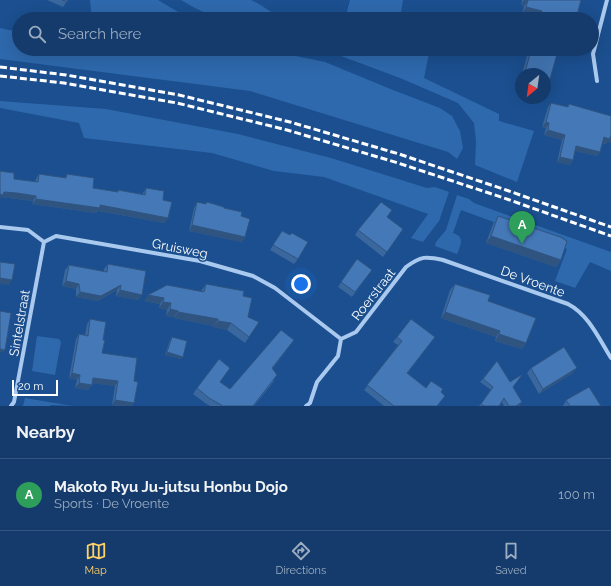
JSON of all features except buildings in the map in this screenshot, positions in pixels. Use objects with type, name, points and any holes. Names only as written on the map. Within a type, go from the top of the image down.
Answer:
[{"type":"street","points":[[599,31],[607,0]]},
{"type":"street","points":[[593,56],[597,81]]},
{"type":"street","points":[[0,227],[28,230],[44,242]]},
{"type":"street","name":"Gruisweg","points":[[44,242],[56,236],[200,261],[253,276],[275,288],[341,339]]},
{"type":"street","name":"Sintelstraat","points":[[11,406],[14,402],[44,242]]},
{"type":"street","name":"Roerstraat","points":[[341,339],[356,332],[406,267],[423,257]]},
{"type":"street","name":"De Vroente","points":[[423,257],[443,260],[568,304],[586,318],[611,358]]},
{"type":"street","points":[[310,405],[317,382],[338,356],[341,339]]},
{"type":"shaded area","points":[[90,0],[158,0],[178,12],[91,12]]},
{"type":"shaded area","points":[[181,0],[251,0],[271,12],[203,12]]},
{"type":"shaded area","points":[[350,0],[403,0],[401,12],[347,12]]},
{"type":"shaded area","points":[[0,28],[12,31],[12,56],[296,56],[325,62],[440,108],[452,116],[460,131],[463,148],[457,159],[448,152],[250,91],[0,59]]},
{"type":"shaded area","points":[[341,56],[428,56],[424,78],[499,114],[499,121],[534,131],[517,182],[475,165],[476,141],[474,123],[458,103],[400,78]]},
{"type":"shaded area","points":[[0,101],[106,109],[238,134],[331,158],[427,188],[435,187],[449,192],[439,221],[423,242],[411,238],[428,214],[324,177],[274,171],[212,153],[84,138],[79,123],[0,108]]},
{"type":"shaded area","points":[[457,195],[469,199],[474,203],[611,252],[611,271],[590,262],[575,288],[555,281],[567,249],[461,210],[453,233],[461,239],[461,244],[457,254],[435,246],[436,242],[446,230]]},
{"type":"shaded area","points":[[37,336],[59,339],[61,342],[55,375],[32,371]]},
{"type":"shaded area","points":[[25,398],[73,406],[23,406]]},
{"type":"railway","points":[[0,67],[66,75],[179,95],[290,122],[399,154],[611,227]]},
{"type":"railway","points":[[0,76],[64,83],[177,103],[287,130],[398,163],[504,198],[611,236]]},
{"type":"place","name":"Makoto Ryu Ju-jutsu Honbu Dojo","points":[[522,244]]}]
